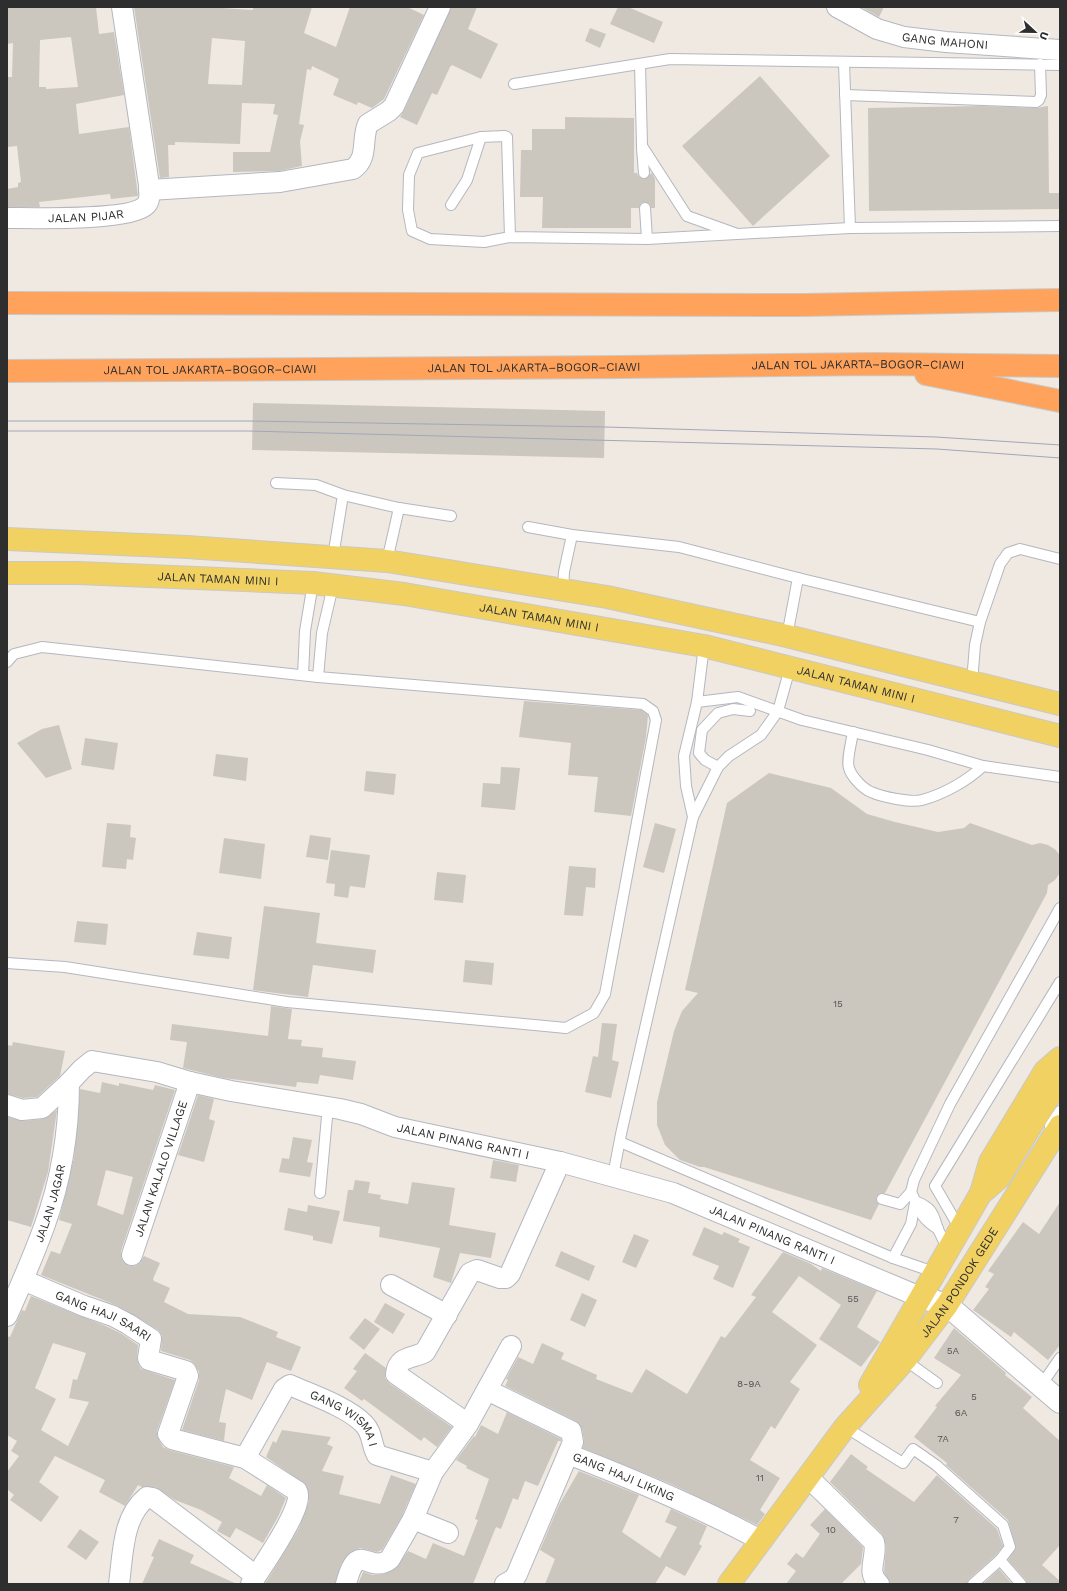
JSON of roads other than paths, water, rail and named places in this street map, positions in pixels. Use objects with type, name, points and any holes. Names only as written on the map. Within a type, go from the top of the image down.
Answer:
[{"type":"highway","points":[[7,303],[804,305],[1060,300]]},
{"type":"highway","points":[[875,364],[1060,401]]},
{"type":"highway","name":"JALAN TOL JAKARTA–BOGOR–CIAWI","points":[[7,371],[621,368],[875,364],[1060,366]]},
{"type":"main road","points":[[7,539],[187,547],[387,561],[607,597],[786,636],[1060,704]]},
{"type":"main road","name":"JALAN TAMAN MINI I","points":[[7,573],[78,573],[323,585],[404,594],[704,646],[1060,736]]},
{"type":"main road","name":"JALAN PONDOK GEDE","points":[[729,1584],[809,1478],[845,1427],[934,1272],[982,1193],[990,1162],[1045,1071],[1060,1058]]},
{"type":"main road","name":"JALAN PONDOK GEDE","points":[[982,1193],[999,1178],[1058,1081]]},
{"type":"main road","name":"JALAN PONDOK GEDE","points":[[845,1427],[905,1360],[946,1305],[1060,1126]]},
{"type":"street","points":[[122,7],[149,190],[280,182],[353,169],[361,162],[364,156],[368,124],[389,111],[394,106],[440,7]]},
{"type":"street","name":"GANG MAHONI","points":[[837,7],[877,29],[904,37],[946,42],[1060,50]]},
{"type":"street","name":"JALAN PIJAR","points":[[7,218],[116,216],[144,208],[149,202],[149,190]]},
{"type":"street","name":"JALAN PINANG RANTI I","points":[[7,1105],[22,1110],[42,1108],[92,1061],[157,1072],[190,1082],[231,1091],[328,1106],[361,1114],[395,1127],[560,1162],[673,1193],[920,1297]]},
{"type":"street","name":"JALAN KALALO VILLAGE","points":[[132,1254],[190,1082]]},
{"type":"street","name":"JALAN JAGAR","points":[[7,1316],[45,1226],[63,1156],[69,1113],[69,1084]]},
{"type":"street","points":[[468,1424],[396,1374],[399,1363],[405,1358],[425,1352],[470,1273],[477,1270],[500,1278],[506,1278],[510,1274],[560,1162]]},
{"type":"street","name":"GANG HAJI SAARI","points":[[23,1280],[84,1306],[113,1316],[149,1337],[151,1342],[148,1358],[149,1360],[184,1369],[188,1373],[168,1434],[174,1441],[245,1458],[298,1493],[295,1514],[253,1580]]},
{"type":"street","points":[[391,1285],[447,1315]]},
{"type":"street","points":[[920,1297],[946,1305],[1042,1384],[1060,1402]]},
{"type":"street","points":[[346,1584],[350,1568],[354,1562],[359,1560],[380,1564],[386,1563],[390,1559],[413,1519],[433,1472],[468,1424],[511,1346]]},
{"type":"street","name":"GANG WISMA I","points":[[245,1458],[284,1389],[290,1385],[348,1412],[364,1424],[371,1434],[372,1446],[377,1455],[433,1472]]},
{"type":"street","name":"GANG HAJI LIKING","points":[[487,1390],[572,1431],[573,1442],[568,1454],[619,1474],[723,1519],[762,1541]]},
{"type":"street","points":[[505,1584],[514,1579],[517,1574],[568,1454]]},
{"type":"street","points":[[809,1478],[874,1542],[876,1551],[872,1566],[872,1576],[879,1584]]},
{"type":"street","points":[[119,1584],[130,1520],[135,1510],[147,1497],[153,1498],[253,1580]]},
{"type":"street","points":[[413,1519],[448,1533]]},
{"type":"lane","points":[[514,84],[545,77],[670,59],[844,63],[1060,65]]},
{"type":"lane","points":[[844,63],[850,228]]},
{"type":"lane","points":[[640,64],[644,173]]},
{"type":"lane","points":[[845,95],[1036,102],[1039,100],[1041,95],[1040,64]]},
{"type":"lane","points":[[510,237],[507,137],[503,135],[481,137],[418,153],[409,175],[408,210],[412,231],[430,239],[484,242],[510,237],[647,239],[850,228],[1060,226]]},
{"type":"lane","points":[[451,205],[467,180],[481,137]]},
{"type":"lane","points":[[642,146],[687,216],[737,234]]},
{"type":"lane","points":[[645,208],[647,239]]},
{"type":"lane","points":[[276,483],[316,485],[343,495],[399,508],[451,516]]},
{"type":"lane","points":[[333,557],[343,495]]},
{"type":"lane","points":[[387,561],[399,508]]},
{"type":"lane","points":[[528,527],[572,535],[679,547],[798,578],[980,622]]},
{"type":"lane","points":[[563,590],[564,572],[572,535]]},
{"type":"lane","points":[[972,682],[975,645],[980,622],[1000,564],[1008,553],[1020,550],[1060,559]]},
{"type":"lane","points":[[786,636],[798,578]]},
{"type":"lane","points":[[303,675],[305,631],[323,585]]},
{"type":"lane","points":[[318,677],[322,633],[323,585]]},
{"type":"lane","points":[[693,817],[686,786],[684,756],[697,702],[704,646]]},
{"type":"lane","points":[[7,662],[14,654],[42,647],[318,677],[643,704],[653,711],[656,720],[605,994],[594,1013],[566,1028],[286,1002],[65,967],[7,962]]},
{"type":"lane","points":[[613,1176],[693,817],[718,767],[729,756],[760,735],[778,711],[790,668]]},
{"type":"lane","points":[[697,702],[738,697],[802,720],[983,766],[1060,777]]},
{"type":"lane","points":[[718,767],[704,760],[699,753],[702,730],[718,713],[733,709],[750,711]]},
{"type":"lane","points":[[852,732],[848,767],[855,779],[870,792],[905,800],[921,800],[938,794],[972,777],[983,766]]},
{"type":"lane","points":[[882,1199],[900,1204],[911,1192],[914,1180],[950,1104],[1060,908]]},
{"type":"lane","points":[[960,1229],[935,1186],[1060,982]]},
{"type":"lane","points":[[320,1193],[328,1106]]},
{"type":"lane","points":[[995,1229],[1007,1196],[1060,1111]]},
{"type":"lane","points":[[620,1142],[893,1258],[934,1272]]},
{"type":"lane","points":[[911,1192],[916,1201],[919,1212],[925,1221],[938,1229],[948,1250]]},
{"type":"lane","points":[[893,1258],[911,1224],[916,1201]]},
{"type":"lane","points":[[1042,1384],[1060,1358]]},
{"type":"lane","points":[[905,1360],[937,1383]]},
{"type":"lane","points":[[845,1427],[903,1463],[913,1449],[936,1465],[1003,1525],[1010,1547],[1000,1560],[973,1584]]},
{"type":"lane","points":[[1000,1560],[1021,1584]]},
{"type":"tram line","points":[[7,421],[249,421],[606,427],[936,437],[1060,445]]},
{"type":"tram line","points":[[7,431],[248,431],[937,449],[1060,458]]}]
